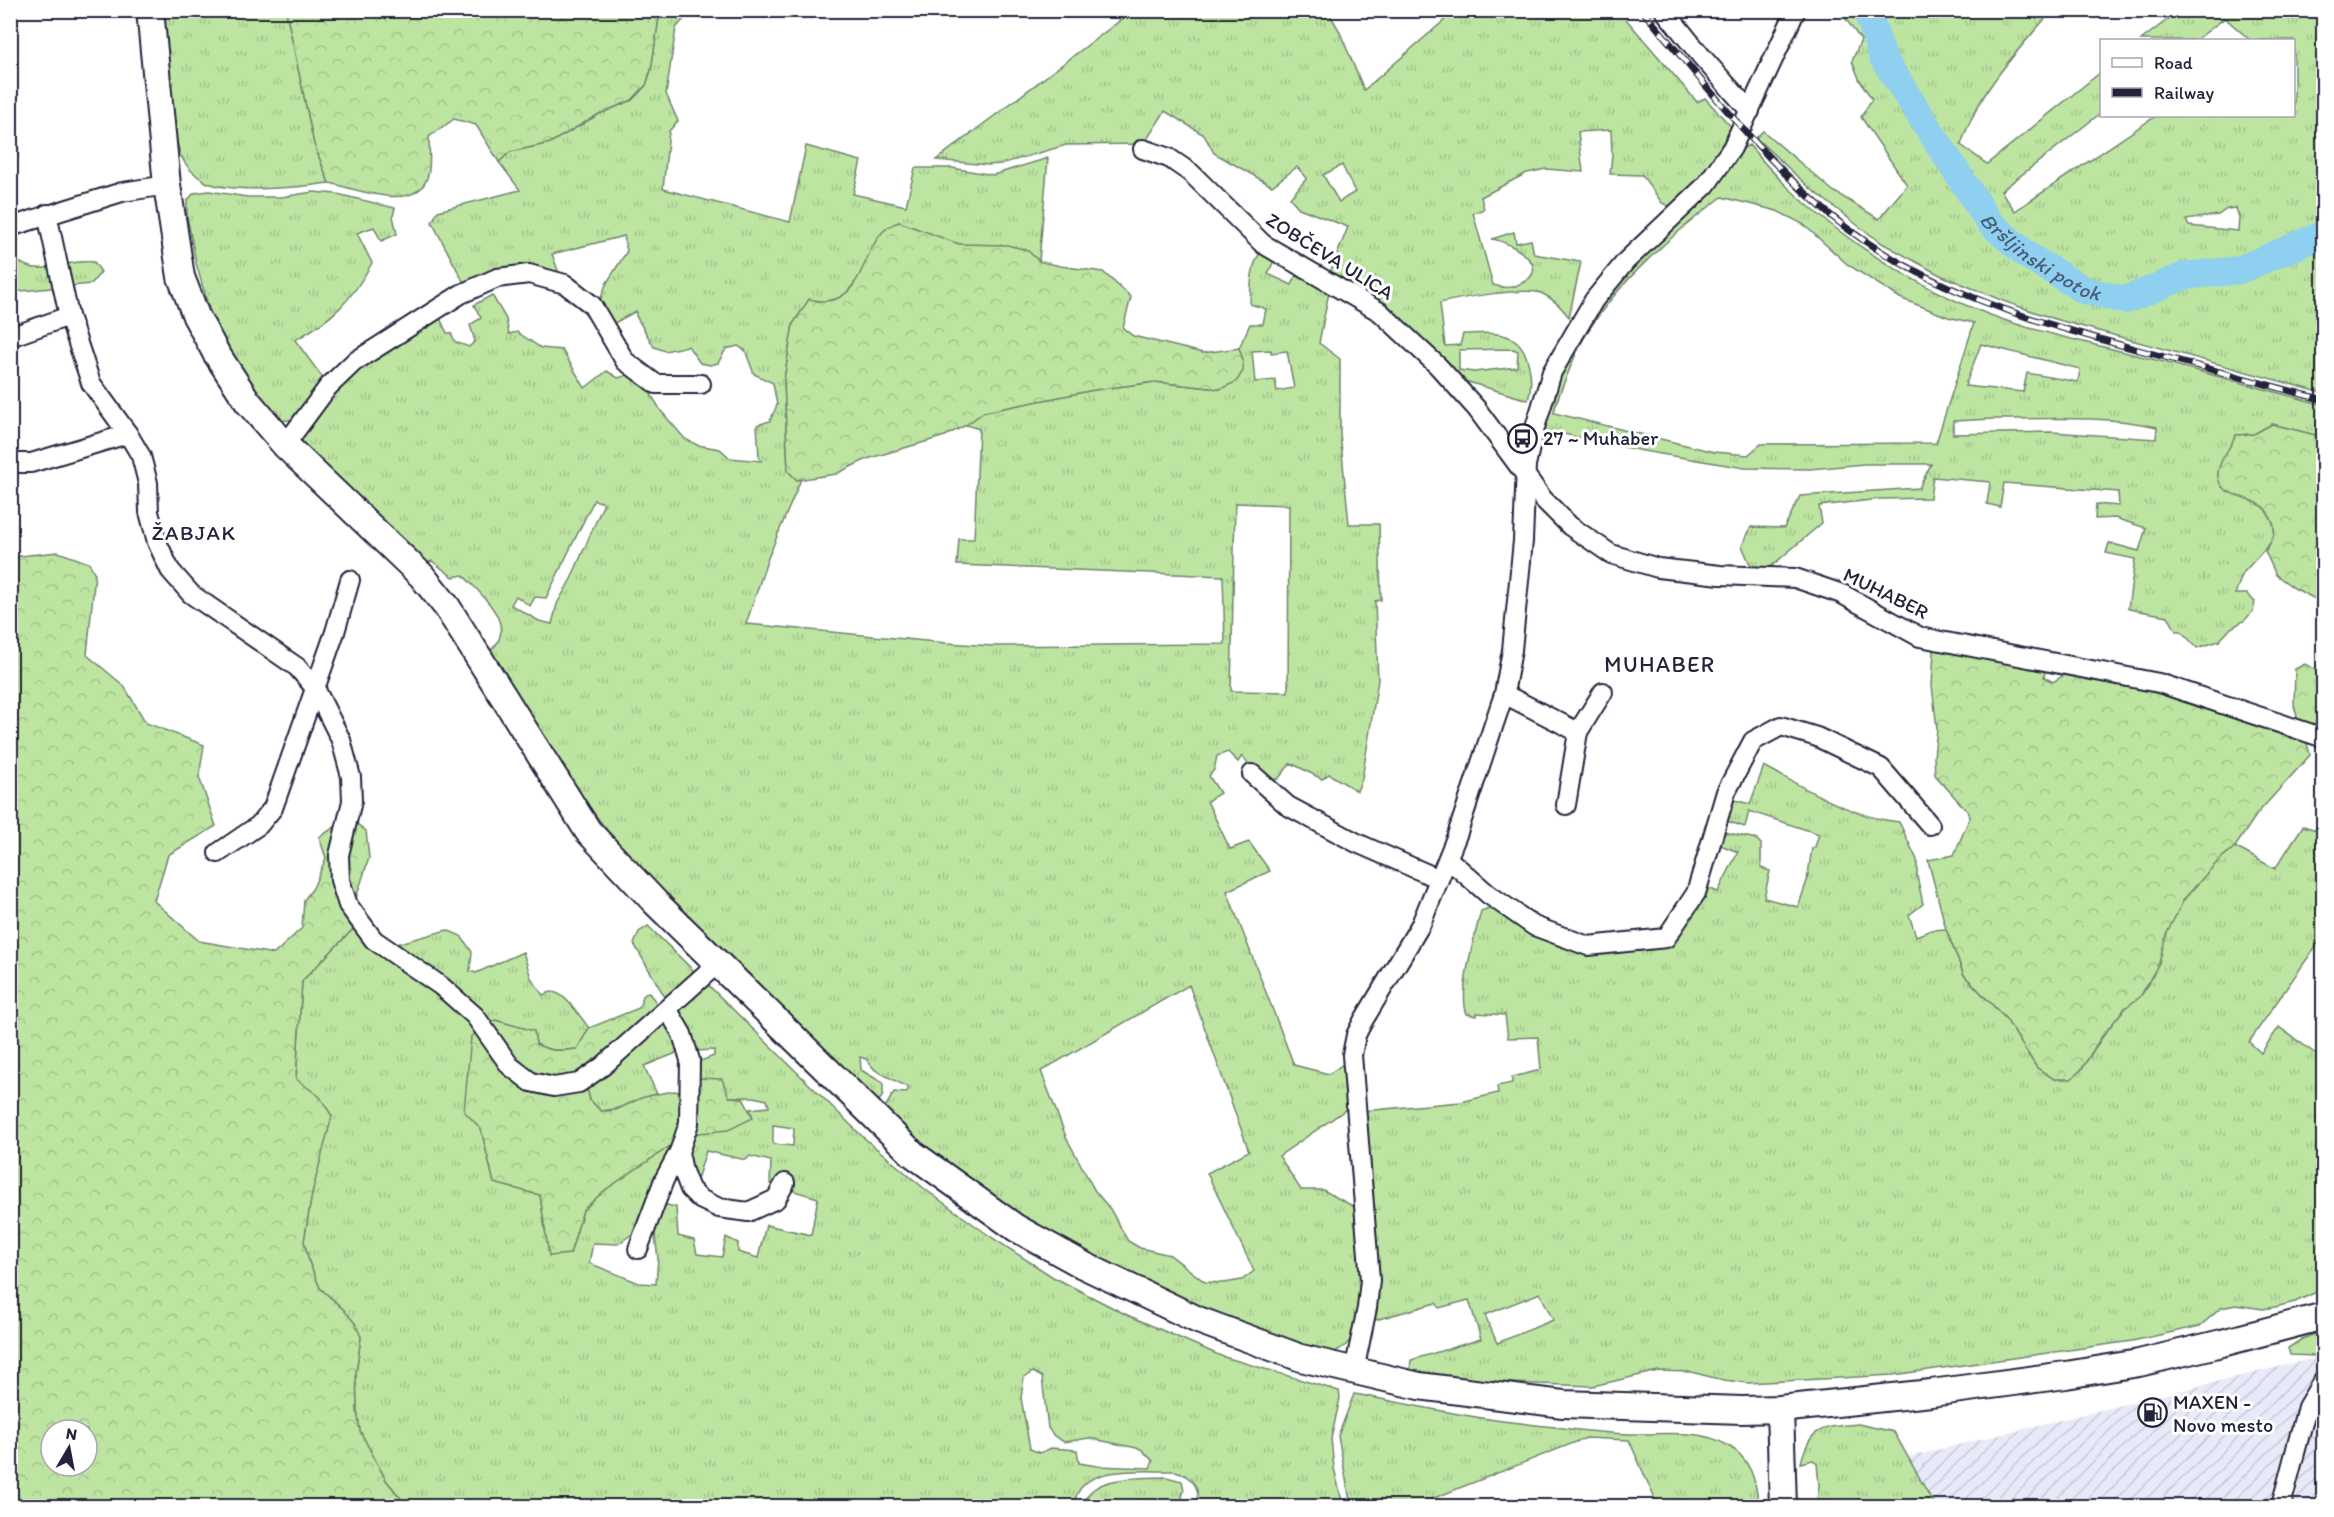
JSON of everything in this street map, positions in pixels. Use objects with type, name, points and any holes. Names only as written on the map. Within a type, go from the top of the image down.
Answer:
[{"type":"street","points":[[150,10],[167,185],[182,277],[196,316],[216,353],[248,402],[285,445],[422,576],[447,607],[588,831],[656,903],[914,1154],[1016,1228],[1083,1266],[1198,1320],[1301,1358],[1419,1386],[1563,1404],[1742,1410],[1780,1409],[1931,1394],[2139,1363],[2324,1316]]},
{"type":"street","points":[[1664,10],[1750,111]]},
{"type":"street","points":[[1354,1371],[1367,1308],[1370,1280],[1352,1055],[1356,1035],[1363,1021],[1421,924],[1448,859],[1504,694],[1514,628],[1526,473],[1533,434],[1552,372],[1594,300],[1626,261],[1706,185],[1732,148],[1796,10]]},
{"type":"street","name":"ZOBČEVA ULICA","points":[[1143,149],[1169,158],[1191,174],[1263,244],[1380,312],[1438,366],[1476,408],[1526,473]]},
{"type":"street","points":[[10,227],[122,192],[167,185]]},
{"type":"street","points":[[47,214],[69,316],[91,383],[141,456],[148,483],[149,512],[157,542],[170,570],[191,594],[297,667],[315,688],[341,740],[351,777],[352,801],[339,855],[340,880],[348,905],[374,940],[441,986],[475,1016],[510,1066],[531,1082],[554,1087],[579,1083],[603,1066],[718,963]]},
{"type":"street","points":[[285,445],[328,387],[354,362],[462,294],[497,278],[529,274],[565,284],[592,305],[625,361],[656,384],[701,384]]},
{"type":"street","points":[[10,337],[69,316]]},
{"type":"street","points":[[10,463],[31,463],[128,434]]},
{"type":"street","name":"MUHABER","points":[[1526,473],[1543,499],[1570,526],[1611,554],[1658,568],[1720,575],[1795,578],[1842,594],[1920,637],[2159,683],[2324,738]]},
{"type":"street","points":[[218,853],[259,825],[273,808],[335,632],[350,580]]},
{"type":"street","points":[[1566,805],[1578,732],[1604,692]]},
{"type":"street","points":[[1504,694],[1578,732]]},
{"type":"street","points":[[1448,859],[1488,894],[1534,926],[1588,946],[1666,938],[1696,893],[1726,792],[1754,741],[1781,726],[1816,737],[1881,768],[1930,825]]},
{"type":"street","points":[[1252,774],[1288,806],[1358,843],[1439,879]]},
{"type":"street","points":[[638,1249],[664,1180],[679,1152],[688,1123],[690,1060],[682,1035],[668,1010]]},
{"type":"street","points":[[679,1152],[690,1189],[700,1199],[719,1208],[748,1212],[776,1199],[785,1183]]},
{"type":"street","points":[[2281,1506],[2307,1407],[2324,1379]]},
{"type":"street","points":[[1780,1409],[1783,1506]]},
{"type":"shaded area","points":[[2323,1356],[2323,1506],[1930,1506],[1896,1460]]},
{"type":"green space","points":[[286,10],[660,11],[651,70],[646,85],[632,100],[599,114],[550,143],[510,152],[499,162],[476,125],[454,119],[429,137],[429,171],[422,187],[412,194],[384,196],[329,183],[314,144]]},
{"type":"green space","points":[[1134,10],[1328,11],[1339,30],[1364,90],[1455,11],[1619,11],[1697,102],[1705,98],[1734,130],[1700,176],[1671,207],[1662,203],[1642,175],[1610,174],[1611,130],[1578,132],[1583,172],[1546,169],[1527,173],[1481,197],[1484,209],[1473,213],[1493,285],[1507,288],[1516,286],[1530,278],[1533,271],[1532,264],[1519,250],[1492,239],[1514,232],[1516,243],[1531,240],[1534,254],[1581,262],[1569,317],[1550,298],[1533,292],[1492,294],[1440,303],[1445,346],[1460,345],[1463,334],[1498,334],[1516,341],[1522,348],[1529,365],[1531,384],[1528,400],[1455,378],[1329,275],[1348,227],[1299,208],[1290,198],[1307,178],[1297,167],[1272,186],[1214,153],[1204,135],[1165,111],[1144,144],[1066,145],[1001,164],[988,165],[936,160]],"holes":[[[1342,165],[1355,192],[1339,202],[1323,175]],[[1513,349],[1518,351],[1517,367],[1474,372],[1459,370],[1459,350]]]},
{"type":"green space","points":[[161,11],[286,11],[314,144],[329,183],[249,189],[232,188],[206,182],[192,171],[181,156],[176,138]]},
{"type":"green space","points":[[660,11],[691,11],[676,28],[666,94],[678,121],[669,131],[663,189],[790,222],[806,146],[861,161],[853,194],[906,206],[915,168],[952,168],[993,175],[1048,158],[1039,261],[1030,254],[1011,246],[952,242],[899,222],[879,236],[859,278],[842,298],[822,303],[809,300],[793,324],[784,380],[788,471],[797,480],[801,479],[768,558],[746,624],[993,646],[1225,644],[1223,576],[957,565],[959,539],[974,539],[979,429],[966,425],[983,412],[1094,390],[1155,382],[1220,389],[1243,360],[1239,348],[1250,324],[1263,324],[1266,309],[1250,304],[1253,269],[1262,250],[1276,256],[1268,274],[1292,285],[1299,270],[1330,287],[1319,343],[1340,359],[1340,433],[1349,524],[1379,524],[1381,600],[1375,601],[1378,680],[1362,779],[1357,791],[1329,774],[1322,779],[1291,763],[1278,779],[1261,781],[1242,756],[1238,762],[1228,752],[1217,756],[1214,770],[1209,776],[1220,793],[1207,801],[1230,849],[1249,842],[1270,871],[1227,891],[1294,1065],[1329,1074],[1346,1062],[1348,1108],[1279,1156],[1301,1190],[1323,1190],[1360,1210],[1362,1280],[1359,1317],[1354,1333],[1347,1344],[1331,1354],[1243,1329],[1022,1223],[941,1161],[883,1111],[894,1092],[906,1093],[909,1088],[875,1070],[866,1059],[860,1057],[861,1070],[883,1083],[883,1095],[876,1105],[645,874],[613,838],[551,757],[523,711],[491,650],[499,641],[501,631],[499,620],[487,600],[463,575],[453,577],[432,561],[426,564],[303,447],[302,434],[310,419],[365,360],[438,314],[447,333],[451,333],[455,342],[469,347],[475,341],[470,325],[481,318],[474,305],[492,295],[506,319],[509,334],[517,332],[541,348],[562,350],[585,388],[607,371],[618,378],[631,374],[649,391],[661,411],[685,439],[697,445],[720,449],[730,458],[761,461],[757,425],[770,421],[777,405],[773,383],[754,374],[745,350],[738,346],[726,349],[718,363],[710,365],[700,363],[688,346],[665,351],[654,347],[636,316],[636,311],[611,325],[596,301],[601,298],[606,284],[627,251],[624,236],[552,254],[560,276],[464,283],[432,222],[438,211],[520,190],[499,162],[510,152],[550,143],[599,114],[632,100],[646,85],[651,70]],"holes":[[[1271,350],[1271,353],[1287,351],[1294,388],[1277,391],[1275,380],[1255,382],[1252,351]],[[594,500],[604,503],[571,579],[557,604],[552,624],[539,621],[511,605],[516,596],[530,606],[535,597],[546,598]],[[1235,503],[1289,505],[1288,692],[1231,691]],[[1189,985],[1249,1151],[1207,1173],[1254,1271],[1242,1280],[1224,1283],[1205,1282],[1170,1255],[1140,1248],[1128,1241],[1110,1209],[1095,1191],[1066,1137],[1041,1071]]]},
{"type":"green space","points":[[1836,11],[2052,11],[2012,57],[1988,90],[1968,126],[1961,145],[1987,164],[2100,73],[2100,114],[2001,191],[2015,211],[2155,117],[2295,117],[2295,39],[2249,39],[2225,18],[2197,39],[2142,39],[2179,11],[2323,11],[2323,393],[2055,319],[2006,302],[1940,275],[1882,243],[1861,228],[1811,189],[1756,138],[1763,131],[1833,191],[1879,219],[1907,185],[1861,117],[1872,99],[1860,81],[1852,61],[1861,40],[1843,15]],"holes":[[[2236,208],[2239,217],[2238,231],[2189,226],[2186,220],[2218,215],[2227,209]]]},
{"type":"green space","points":[[11,117],[17,134],[18,152],[11,187]]},
{"type":"green space","points":[[1749,145],[1802,201],[1865,249],[1898,271],[1968,306],[2037,330],[2324,405],[2323,437],[2272,424],[2254,434],[2236,435],[2223,461],[2219,473],[2222,487],[2263,506],[2275,525],[2273,540],[2243,573],[2235,594],[2247,594],[2255,602],[2253,611],[2245,620],[2231,628],[2219,641],[2197,648],[2181,631],[2176,631],[2168,616],[2128,609],[2135,559],[2106,553],[2109,543],[2139,551],[2146,528],[2115,518],[2095,519],[2096,504],[2119,506],[2118,492],[2004,483],[2000,507],[1987,504],[1990,482],[1933,477],[1930,498],[1880,499],[1819,506],[1822,523],[1768,569],[1754,573],[1742,546],[1751,527],[1784,528],[1800,496],[1919,488],[1931,464],[1864,464],[1810,469],[1745,468],[1643,451],[1540,429],[1547,400],[1602,298],[1670,229],[1693,211],[1742,149]],"holes":[[[1722,197],[1777,211],[1803,224],[1847,264],[1900,298],[1948,317],[1974,323],[1936,443],[1761,444],[1748,455],[1714,452],[1554,413],[1578,349],[1599,314],[1648,259]],[[1981,344],[2080,369],[2078,382],[2027,373],[2023,392],[1965,386]],[[2075,418],[2157,427],[2156,439],[2051,432],[1953,434],[1953,421]]]},
{"type":"green space","points":[[209,191],[247,197],[282,197],[313,192],[337,194],[395,208],[393,216],[397,234],[381,241],[374,227],[357,233],[372,263],[348,299],[331,316],[295,340],[325,381],[296,419],[281,421],[252,392],[224,347],[209,309],[196,263],[187,216],[187,201],[194,193]]},
{"type":"green space","points":[[899,222],[959,244],[1007,245],[1027,250],[1039,261],[1103,272],[1131,297],[1123,328],[1133,336],[1203,353],[1239,348],[1243,360],[1243,371],[1236,382],[1220,389],[1155,382],[1094,390],[984,412],[945,436],[867,459],[836,474],[797,480],[788,471],[784,380],[793,324],[809,299],[829,301],[843,295],[854,285],[876,241],[886,229]]},
{"type":"green space","points":[[10,257],[35,268],[86,261],[94,262],[101,272],[91,284],[12,292]]},
{"type":"green space","points":[[2272,424],[2323,437],[2323,603],[2294,588],[2276,575],[2265,551],[2273,538],[2274,530],[2267,511],[2256,502],[2224,489],[2218,477],[2221,461],[2236,435],[2254,434]]},
{"type":"green space","points":[[58,552],[89,563],[95,574],[87,655],[124,686],[146,723],[204,745],[199,777],[216,826],[168,855],[154,901],[199,941],[274,954],[302,928],[304,900],[313,888],[326,858],[319,837],[349,818],[366,831],[369,858],[355,901],[356,926],[302,981],[296,1079],[320,1097],[332,1116],[312,1193],[304,1241],[309,1262],[320,1288],[355,1323],[361,1337],[356,1373],[360,1431],[386,1480],[407,1506],[11,1506],[11,557]]},
{"type":"green space","points":[[1938,645],[2046,667],[2044,677],[2053,682],[2072,670],[2156,686],[2306,739],[2310,755],[2257,814],[2235,847],[2220,859],[2184,899],[2166,935],[2159,963],[2140,997],[2125,1008],[2100,1039],[2081,1070],[2071,1079],[2054,1079],[2037,1068],[2006,1019],[1964,975],[1946,929],[1928,860],[1954,855],[1970,817],[1935,775],[1937,729],[1932,685],[1934,650]]},
{"type":"green space","points":[[2323,645],[2323,733],[2299,725],[2294,705],[2295,669],[2305,664],[2315,670],[2320,661]]},
{"type":"green space","points":[[1764,766],[1846,808],[1899,822],[1917,860],[1917,876],[1923,904],[1909,915],[1916,936],[1931,930],[1946,929],[1964,975],[2006,1019],[2037,1068],[2081,1070],[2114,1021],[2146,988],[2179,907],[2195,885],[2224,856],[2235,847],[2275,869],[2303,826],[2323,832],[2323,936],[2249,1042],[2261,1053],[2279,1027],[2320,1057],[2323,1053],[2323,1289],[2295,1302],[2275,1307],[2263,1309],[2236,1305],[2221,1308],[2200,1326],[2132,1341],[1893,1375],[1748,1383],[1691,1372],[1658,1371],[1593,1386],[1481,1382],[1410,1370],[1411,1360],[1481,1339],[1469,1300],[1439,1308],[1436,1303],[1372,1321],[1378,1273],[1374,1208],[1363,1111],[1461,1102],[1498,1093],[1497,1086],[1512,1083],[1512,1077],[1541,1070],[1538,1037],[1508,1038],[1505,1015],[1467,1014],[1466,978],[1481,911],[1491,907],[1570,943],[1672,928],[1692,881],[1718,892],[1738,852],[1705,839],[1720,831],[1756,839],[1761,844],[1761,868],[1770,871],[1764,898],[1798,907],[1807,881],[1812,848],[1815,847],[1819,834],[1749,811],[1745,827],[1727,821],[1734,800],[1750,804]],"holes":[[[1540,1293],[1553,1320],[1497,1343],[1485,1315]]]},
{"type":"green space","points":[[356,926],[393,945],[447,930],[461,936],[472,952],[470,971],[476,973],[523,952],[531,978],[543,995],[552,992],[562,996],[589,1028],[577,1049],[566,1050],[541,1047],[536,1044],[534,1031],[495,1020],[471,1037],[481,1129],[494,1183],[540,1195],[549,1255],[570,1254],[583,1210],[605,1190],[673,1144],[638,1230],[618,1244],[593,1243],[589,1263],[639,1283],[656,1284],[658,1258],[653,1222],[658,1203],[676,1207],[678,1236],[694,1240],[697,1254],[722,1257],[726,1237],[738,1243],[738,1252],[758,1258],[766,1225],[811,1235],[818,1198],[770,1184],[771,1161],[750,1156],[746,1160],[706,1151],[695,1186],[688,1154],[690,1134],[753,1118],[750,1109],[769,1107],[767,1100],[754,1097],[729,1097],[696,1078],[695,1063],[714,1056],[714,1050],[694,1051],[634,944],[639,932],[648,926],[863,1137],[926,1190],[991,1237],[1053,1277],[1125,1314],[1221,1356],[1339,1391],[1340,1398],[1331,1439],[1334,1468],[1343,1506],[1191,1506],[1198,1496],[1197,1490],[1191,1480],[1181,1473],[1130,1471],[1114,1472],[1087,1482],[1078,1492],[1074,1506],[407,1506],[386,1480],[360,1431],[356,1373],[361,1337],[343,1309],[320,1288],[309,1262],[304,1241],[312,1193],[296,1080],[302,981]],"holes":[[[773,1125],[794,1128],[793,1146],[773,1144]],[[1033,1372],[1042,1377],[1048,1428],[1054,1436],[1064,1442],[1089,1438],[1141,1449],[1153,1461],[1150,1468],[1079,1463],[1077,1450],[1051,1448],[1040,1453],[1030,1449],[1021,1398],[1024,1377]]]},
{"type":"green space","points":[[648,992],[668,1017],[587,1089],[590,1100],[601,1111],[616,1110],[641,1098],[657,1094],[675,1091],[685,1094],[686,1108],[673,1144],[605,1190],[583,1210],[570,1254],[549,1256],[540,1195],[494,1183],[481,1129],[464,1111],[471,1037],[495,1020],[534,1031],[536,1044],[551,1050],[577,1049],[589,1028],[639,1008],[643,996]]},
{"type":"green space","points":[[668,1017],[679,1052],[644,1066],[657,1094],[616,1109],[601,1111],[590,1100],[587,1089]]},
{"type":"green space","points":[[696,1078],[722,1079],[729,1097],[743,1098],[753,1118],[728,1130],[690,1134]]},
{"type":"green space","points":[[2323,1331],[2323,1353],[2316,1356],[2290,1355],[2288,1348],[2302,1339]]},
{"type":"green space","points":[[1354,1394],[1471,1416],[1570,1429],[1704,1436],[1727,1445],[1742,1456],[1754,1479],[1759,1506],[1658,1506],[1629,1440],[1586,1438],[1424,1502],[1409,1506],[1351,1506],[1338,1436]]},
{"type":"green space","points":[[1858,1424],[1894,1432],[1935,1506],[1816,1506],[1819,1486],[1817,1463],[1813,1460],[1801,1463],[1809,1441],[1814,1435],[1827,1428]]},
{"type":"green space","points":[[1166,1477],[1182,1481],[1184,1490],[1180,1505],[1184,1506],[1084,1506],[1087,1496],[1105,1483],[1130,1478]]},
{"type":"waterway","name":"Bršljinski potok","points":[[1867,10],[1883,58],[1989,222],[2028,256],[2084,290],[2125,300],[2185,276],[2239,270],[2324,234]]},
{"type":"railway","points":[[1642,10],[1731,116],[1778,166],[1829,214],[1863,240],[1899,262],[1974,298],[2054,326],[2324,400]]},
{"type":"place","name":"27 ~ Muhaber","points":[[1522,438]]},
{"type":"place","name":"MAXEN - Novo mesto","points":[[2152,1413]]},
{"type":"district","name":"ŽABJAK","points":[[194,533]]},
{"type":"district","name":"MUHABER","points":[[1660,664]]}]
